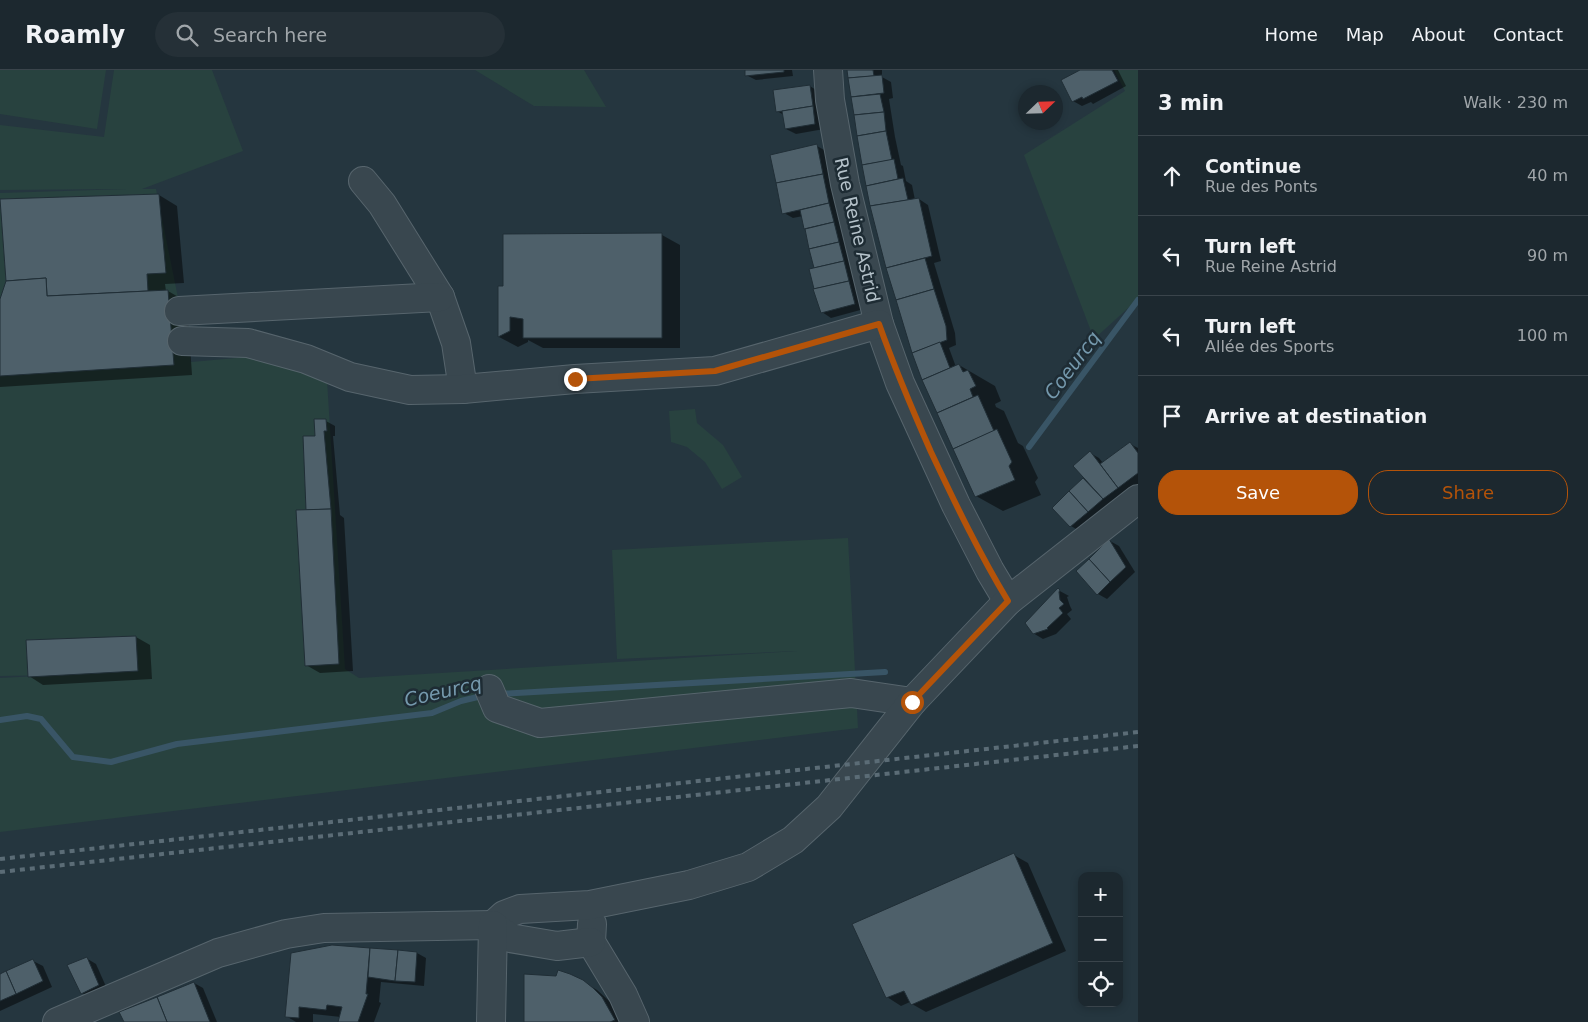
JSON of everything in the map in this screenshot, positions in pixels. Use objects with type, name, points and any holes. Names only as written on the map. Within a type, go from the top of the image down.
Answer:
[{"type":"street","name":"Rue Reine Astrid","points":[[828,70],[830,100],[845,184],[879,324],[900,383],[956,505],[990,571],[1008,601]]},
{"type":"street","points":[[363,181],[382,204],[440,297],[456,343],[463,389]]},
{"type":"street","points":[[179,312],[440,297]]},
{"type":"street","points":[[182,341],[248,343],[306,359],[350,377],[410,390],[463,389],[575,379],[715,371],[879,324]]},
{"type":"street","points":[[491,1022],[492,925],[504,914],[520,909],[590,905],[689,885],[748,867],[793,840],[829,807],[912,702],[1008,601],[1138,499]]},
{"type":"street","points":[[492,695],[498,708],[540,723],[851,693],[912,702]]},
{"type":"street","points":[[590,905],[593,925],[591,942],[623,994],[634,1022]]},
{"type":"street","points":[[57,1022],[218,953],[286,934],[324,928],[492,925],[510,938],[557,946],[591,942]]},
{"type":"green space","points":[[0,70],[106,70],[97,129],[0,114]]},
{"type":"green space","points":[[114,70],[212,70],[243,151],[142,189],[156,189],[191,362],[258,356],[327,380],[345,669],[359,678],[797,651],[617,659],[612,550],[848,538],[858,728],[0,832],[0,678],[58,675],[0,676],[0,193],[127,189],[0,190],[0,125],[104,137]]},
{"type":"green space","points":[[475,70],[584,70],[606,107],[534,106]]},
{"type":"green space","points":[[1114,70],[1138,70],[1138,299],[1094,339],[1024,155],[1125,91]]},
{"type":"green space","points":[[695,409],[697,423],[723,445],[742,477],[722,489],[705,462],[687,447],[671,442],[669,411]]},
{"type":"building","points":[[745,70],[784,70],[784,72],[745,76]]},
{"type":"building","points":[[847,70],[873,70],[874,76],[848,78]]},
{"type":"building","points":[[1080,70],[1112,70],[1118,81],[1083,99],[1082,97],[1072,102],[1061,80]]},
{"type":"building","points":[[882,75],[884,93],[851,97],[848,78]]},
{"type":"building","points":[[810,85],[813,106],[776,112],[773,90]]},
{"type":"building","points":[[880,94],[884,112],[854,115],[851,97]]},
{"type":"building","points":[[813,106],[815,124],[785,129],[782,111]]},
{"type":"building","points":[[884,112],[886,131],[857,136],[854,115]]},
{"type":"building","points":[[886,131],[892,160],[862,165],[857,136]]},
{"type":"building","points":[[817,144],[823,174],[776,183],[770,155]]},
{"type":"building","points":[[894,159],[898,179],[866,186],[862,165]]},
{"type":"building","points":[[823,174],[829,203],[782,214],[776,183]]},
{"type":"building","points":[[903,178],[908,200],[870,206],[866,186]]},
{"type":"building","points":[[159,194],[166,273],[147,274],[148,291],[47,296],[46,278],[6,281],[0,199]]},
{"type":"building","points":[[919,198],[932,256],[886,268],[870,206]]},
{"type":"building","points":[[829,203],[834,222],[804,229],[800,210]]},
{"type":"building","points":[[834,222],[839,242],[809,249],[805,229]]},
{"type":"building","points":[[662,233],[662,338],[523,338],[523,319],[510,317],[510,331],[498,337],[498,286],[503,286],[503,234]]},
{"type":"building","points":[[839,242],[844,261],[814,268],[809,249]]},
{"type":"building","points":[[925,258],[934,289],[896,300],[886,268]]},
{"type":"building","points":[[844,261],[849,281],[814,289],[809,269]]},
{"type":"building","points":[[46,278],[47,296],[168,290],[174,365],[0,376],[0,299],[6,281]]},
{"type":"building","points":[[849,281],[855,304],[821,313],[813,289]]},
{"type":"building","points":[[934,289],[946,326],[947,340],[912,353],[896,300]]},
{"type":"building","points":[[940,342],[950,368],[922,380],[912,353]]},
{"type":"building","points":[[959,364],[963,372],[968,370],[976,386],[970,389],[973,397],[937,413],[922,380]]},
{"type":"building","points":[[978,395],[994,431],[953,449],[937,413]]},
{"type":"building","points":[[314,419],[326,419],[327,431],[324,431],[331,509],[306,510],[303,436],[315,436]]},
{"type":"building","points":[[997,429],[1012,462],[1009,466],[1015,480],[975,497],[953,449]]},
{"type":"building","points":[[1130,442],[1138,453],[1138,473],[1118,488],[1100,464]]},
{"type":"building","points":[[1090,451],[1118,488],[1103,499],[1073,466]]},
{"type":"building","points":[[1083,478],[1103,499],[1088,512],[1069,491]]},
{"type":"building","points":[[1069,491],[1088,512],[1070,527],[1052,508]]},
{"type":"building","points":[[331,509],[339,664],[305,666],[296,510]]},
{"type":"building","points":[[1109,539],[1126,567],[1110,582],[1089,559]]},
{"type":"building","points":[[1089,559],[1110,582],[1097,595],[1076,571]]},
{"type":"building","points":[[1058,588],[1060,590],[1060,600],[1064,604],[1059,608],[1063,613],[1048,629],[1033,634],[1025,623]]},
{"type":"building","points":[[136,636],[138,671],[28,677],[26,640]]},
{"type":"building","points":[[1014,853],[1053,943],[911,1005],[904,991],[886,998],[852,924]]},
{"type":"building","points":[[332,945],[370,948],[366,994],[368,994],[358,1022],[338,1022],[342,1007],[327,1005],[326,1010],[299,1007],[299,1018],[285,1017],[291,953]]},
{"type":"building","points":[[370,948],[398,950],[395,981],[368,977]]},
{"type":"building","points":[[398,950],[417,952],[415,982],[395,981]]},
{"type":"building","points":[[87,957],[99,985],[81,994],[67,965]]},
{"type":"building","points":[[33,959],[43,981],[16,994],[6,971]]},
{"type":"building","points":[[558,970],[583,980],[593,988],[602,997],[615,1020],[610,1022],[524,1022],[524,974],[556,976]]},
{"type":"building","points":[[6,971],[16,994],[0,1001],[0,974]]},
{"type":"building","points":[[194,982],[210,1022],[167,1022],[157,997]]},
{"type":"building","points":[[157,997],[167,1022],[124,1022],[119,1012]]},
{"type":"waterway","name":"Coeurcq","points":[[1029,447],[1138,300]]},
{"type":"waterway","name":"Coeurcq","points":[[498,694],[885,672]]},
{"type":"waterway","name":"Coeurcq","points":[[0,720],[27,716],[41,719],[73,757],[111,762],[177,744],[432,713],[461,701],[486,695]]},
{"type":"railway","points":[[0,859],[1138,732]]},
{"type":"railway","points":[[0,872],[1138,746]]},
{"type":"route","points":[[575,379],[715,371],[879,324],[900,383],[956,505],[990,571],[1008,601],[912,702]]}]
